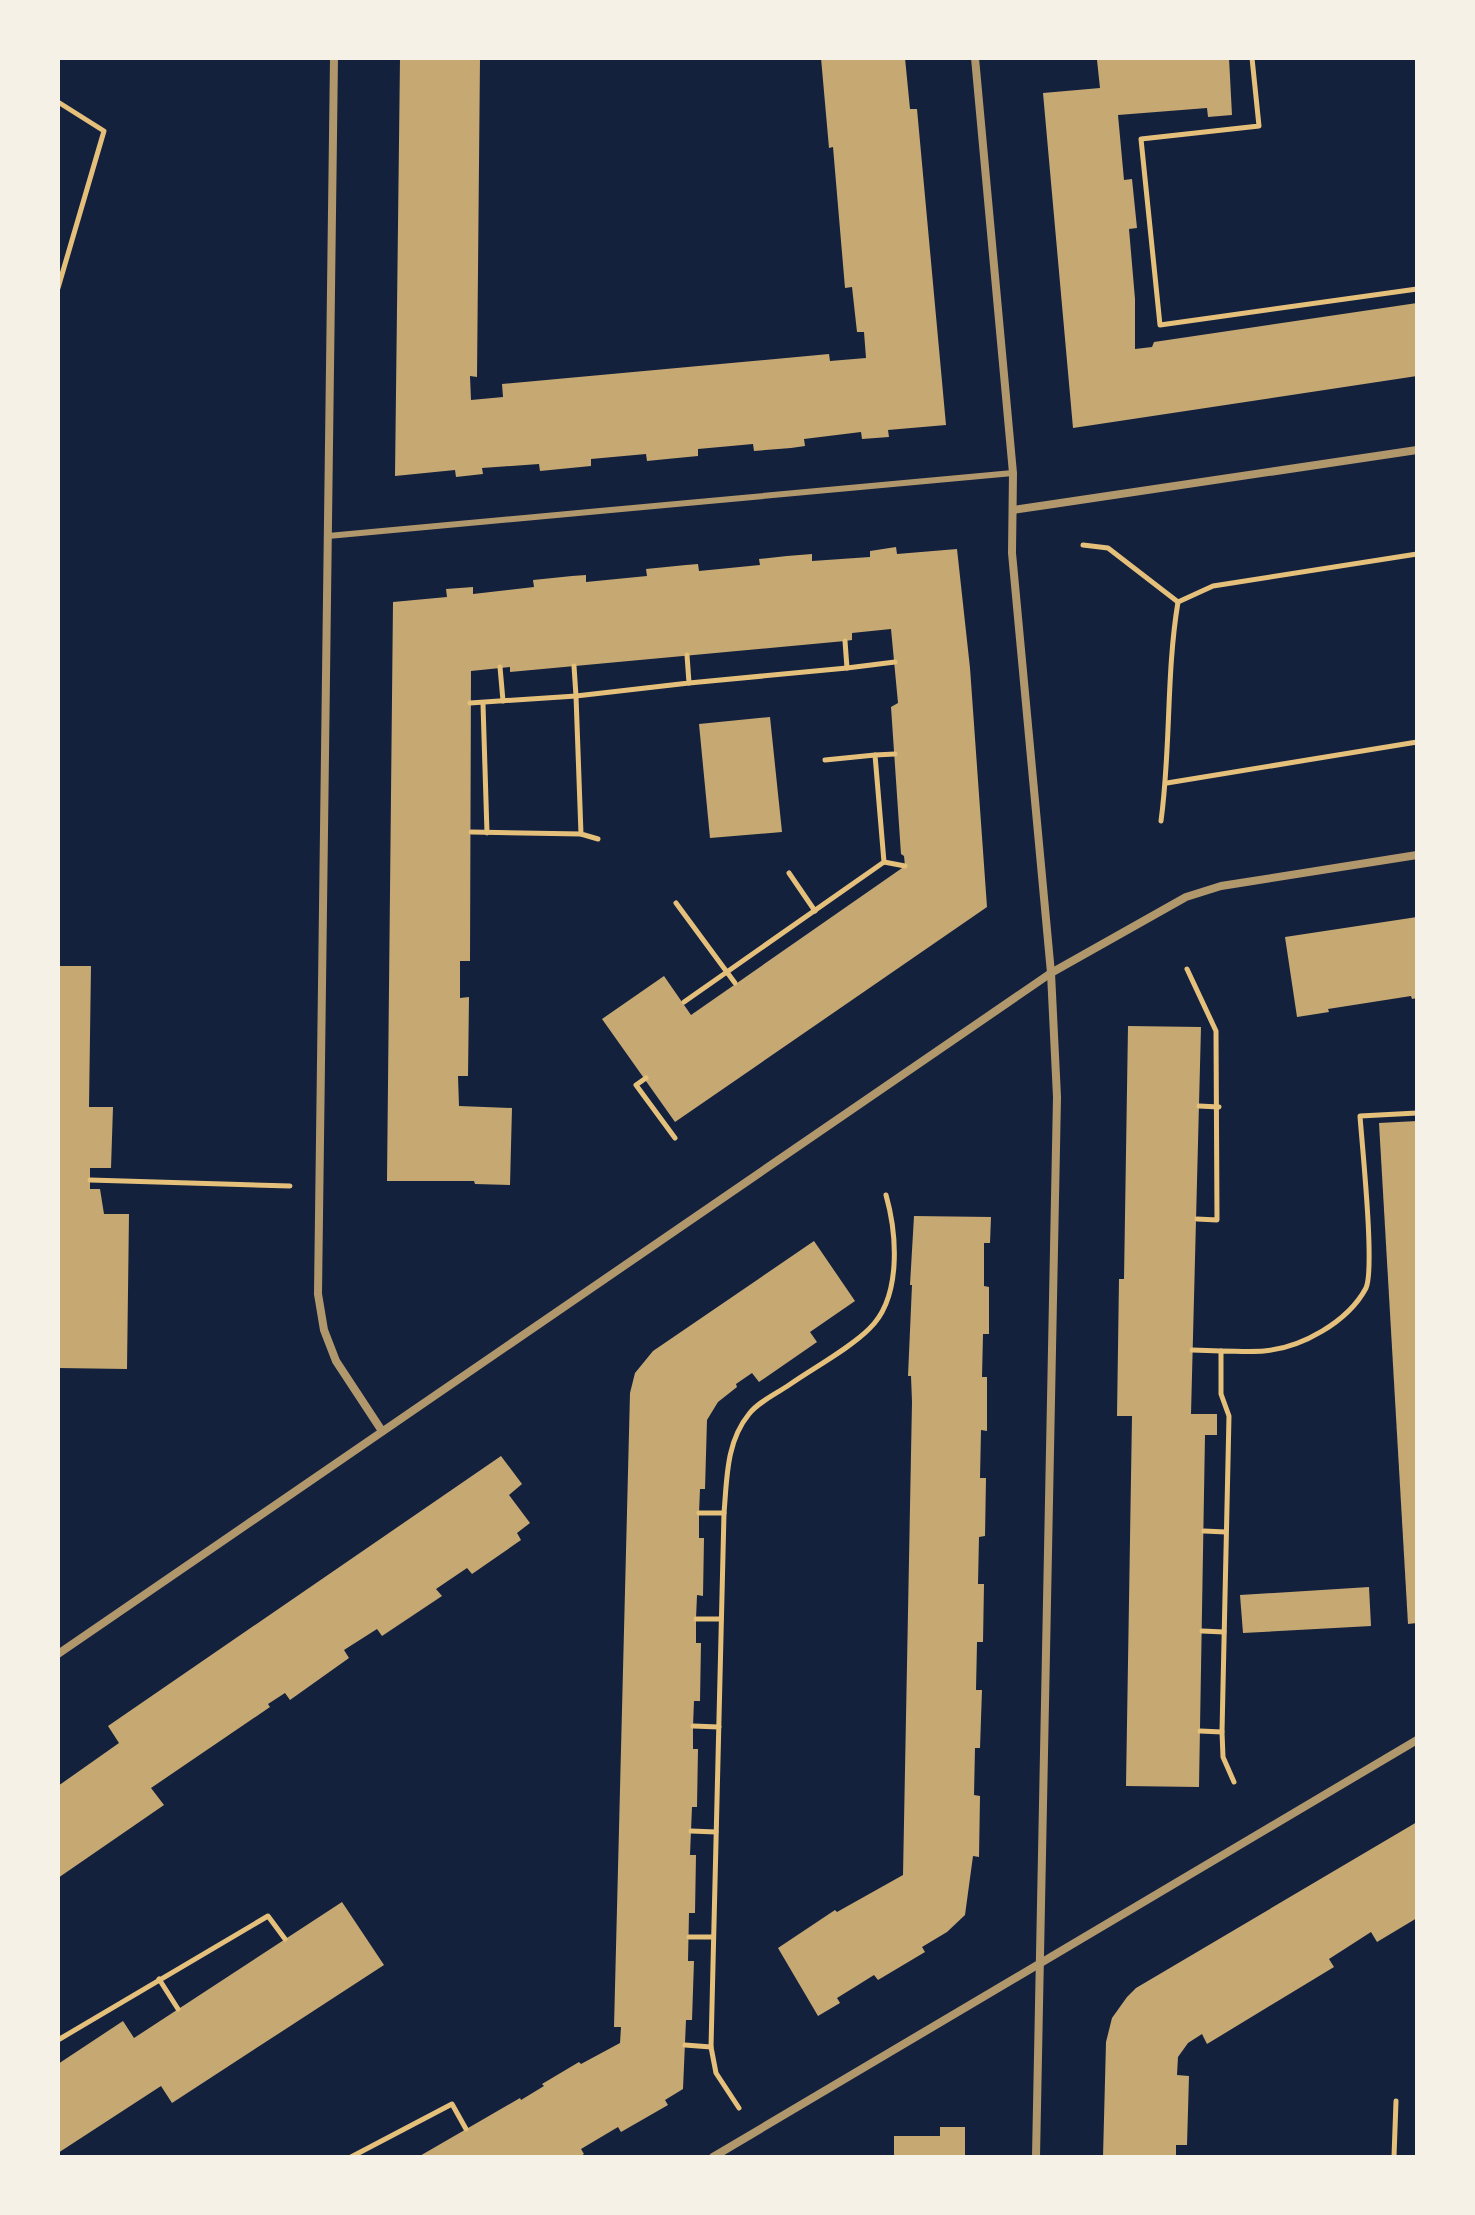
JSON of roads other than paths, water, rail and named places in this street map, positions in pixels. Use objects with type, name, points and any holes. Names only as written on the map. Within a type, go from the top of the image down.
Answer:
[{"type":"street","points":[[334,58],[318,1294],[324,1330],[336,1361],[382,1431]]},
{"type":"street","points":[[975,58],[1013,473],[1012,553],[1051,973],[1057,1097],[1036,2157]]},
{"type":"street","points":[[1013,510],[1417,450]]},
{"type":"street","points":[[58,1654],[1051,973],[1186,897],[1221,886],[1417,855]]},
{"type":"street","points":[[713,2157],[1417,1740]]},
{"type":"lane","points":[[328,536],[1013,473]]}]
